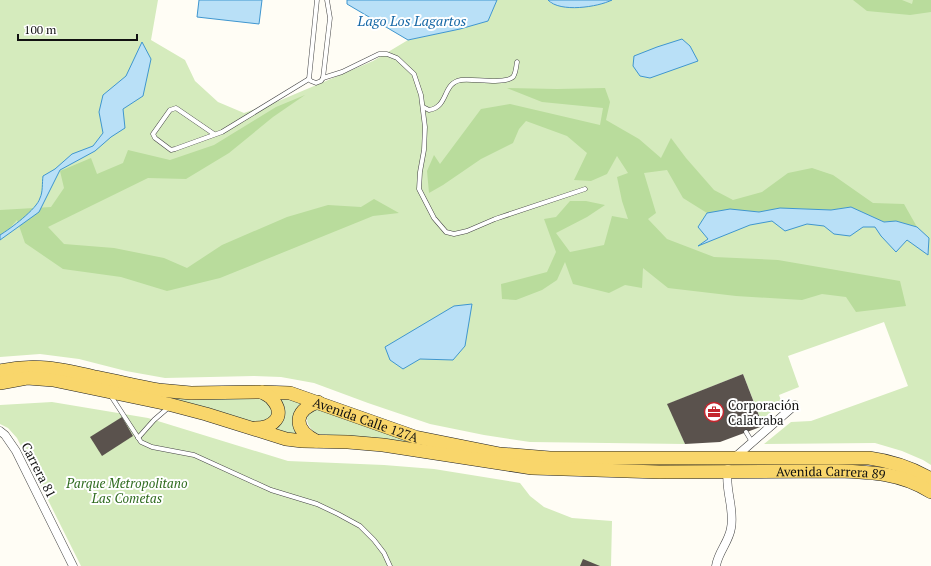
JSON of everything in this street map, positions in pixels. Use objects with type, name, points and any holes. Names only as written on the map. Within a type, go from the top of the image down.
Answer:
[{"type":"main road","name":"Avenida Calle 127A","points":[[0,371],[39,366],[173,392],[262,392],[290,394],[318,402],[415,437],[500,454],[550,458],[734,458]]},
{"type":"main road","name":"Avenida Calle 127A","points":[[0,383],[27,378],[54,380],[172,405],[286,439],[383,445],[532,468],[659,472],[727,472]]},
{"type":"main road","points":[[249,427],[267,427],[274,424],[277,419],[278,411],[276,404],[270,397],[262,392]]},
{"type":"main road","points":[[316,441],[303,433],[300,428],[299,419],[302,412],[306,408],[318,402]]},
{"type":"main road","name":"Avenida Carrera 89","points":[[734,458],[869,458],[887,461],[911,469],[931,479]]},
{"type":"main road","name":"Avenida Carrera 89","points":[[727,472],[837,471],[879,473],[902,478],[920,485],[931,492]]},
{"type":"street","points":[[716,566],[718,555],[730,535],[731,528],[731,505],[727,472],[730,462],[795,405]]},
{"type":"street","name":"Carrera 81","points":[[0,431],[5,435],[16,451],[73,566]]},
{"type":"lane","points":[[309,79],[317,0]]},
{"type":"lane","points":[[323,78],[330,18],[327,0]]},
{"type":"lane","points":[[309,79],[316,83],[321,81],[323,78],[342,72],[379,54],[387,54],[397,58],[414,74],[421,95],[425,127],[424,150],[419,189],[434,218],[446,232],[454,234],[466,231],[495,219],[585,189]]},
{"type":"lane","points":[[423,107],[429,110],[438,106],[454,82],[462,80],[477,81],[510,78],[516,71],[517,62]]},
{"type":"lane","points":[[214,134],[176,108],[170,110],[153,136],[172,150],[175,150],[222,132],[309,79]]},
{"type":"lane","points":[[109,392],[138,438],[145,444],[152,447],[194,454],[271,490],[317,504],[338,514],[360,526],[379,547],[390,566]]},
{"type":"lane","points":[[138,438],[154,420],[172,405]]},
{"type":"lane","points":[[746,432],[752,442]]},
{"type":"green space","points":[[0,0],[158,0],[151,40],[185,60],[195,81],[218,102],[244,113],[281,100],[373,61],[408,40],[460,29],[488,21],[497,0],[548,0],[552,4],[606,3],[612,0],[931,0],[931,465],[902,451],[875,443],[764,444],[791,422],[811,421],[908,386],[884,322],[788,356],[799,387],[779,395],[782,403],[761,420],[743,374],[668,404],[685,444],[530,442],[484,435],[430,424],[314,383],[281,377],[254,376],[165,378],[126,371],[79,359],[40,354],[0,357]]},
{"type":"green space","points":[[853,0],[902,0],[912,4],[913,0],[931,0],[931,12],[910,15],[867,11]]},
{"type":"green space","points":[[507,88],[605,88],[610,102],[606,120],[639,139],[661,158],[671,138],[714,190],[733,200],[762,192],[788,173],[812,168],[833,175],[873,203],[904,204],[917,227],[896,221],[884,222],[851,207],[831,210],[787,208],[759,212],[736,210],[707,213],[683,198],[667,170],[644,173],[656,213],[648,219],[667,239],[714,257],[778,260],[900,281],[906,306],[856,312],[846,297],[822,294],[802,300],[736,296],[668,288],[643,268],[642,288],[625,285],[609,293],[573,284],[565,262],[557,280],[542,290],[516,300],[502,299],[501,284],[547,272],[556,252],[544,219],[556,217],[570,201],[586,201],[605,205],[587,217],[556,233],[570,252],[604,245],[612,216],[628,219],[622,201],[617,177],[628,173],[617,156],[607,174],[591,181],[574,180],[587,153],[567,136],[526,121],[519,129],[513,143],[481,159],[429,193],[427,171],[434,155],[440,164],[481,109],[510,104],[600,125],[603,108],[542,102]]},
{"type":"green space","points":[[305,95],[273,117],[229,153],[186,179],[148,178],[48,227],[64,244],[114,248],[164,258],[187,268],[222,245],[287,217],[328,205],[361,207],[374,199],[399,213],[373,216],[220,278],[167,291],[121,277],[63,269],[25,243],[17,220],[0,239],[0,210],[51,207],[64,188],[60,171],[91,158],[97,174],[123,163],[128,150],[170,160],[214,145],[276,107]]},
{"type":"green space","points":[[13,373],[260,397],[273,408],[271,419],[261,424]]},
{"type":"green space","points":[[275,396],[307,403],[301,436],[270,430]]},
{"type":"green space","name":"Parque Metropolitano Las Cometas","points":[[52,402],[148,418],[288,461],[384,465],[434,469],[520,483],[530,496],[544,507],[572,518],[612,521],[611,566],[81,566],[17,438],[8,428],[0,424],[0,405]]},
{"type":"green space","points":[[321,409],[509,459],[408,443],[318,434],[310,427],[307,419],[308,416],[315,410]]},
{"type":"water","points":[[199,0],[262,0],[259,24],[197,17]]},
{"type":"water","name":"Lago Los Lagartos","points":[[347,0],[497,0],[488,21],[460,29],[408,40],[347,4]]},
{"type":"water","points":[[548,0],[612,0],[589,7],[570,8],[554,4]]},
{"type":"water","points":[[682,39],[690,46],[698,61],[650,78],[640,76],[633,66],[634,56]]},
{"type":"water","points":[[142,42],[151,59],[143,96],[123,109],[125,128],[111,137],[95,151],[60,170],[39,212],[0,240],[0,235],[23,218],[38,203],[42,193],[43,176],[55,169],[72,154],[93,146],[103,133],[99,112],[103,95],[126,76]]},
{"type":"water","points":[[851,207],[884,222],[896,221],[917,227],[929,238],[928,255],[907,240],[896,252],[875,227],[863,227],[850,236],[834,234],[824,226],[807,224],[785,231],[772,221],[750,225],[698,246],[708,239],[698,227],[707,213],[730,209],[759,212],[780,208],[831,210]]},
{"type":"water","points":[[472,304],[465,346],[453,360],[420,359],[403,369],[390,360],[385,347],[454,306]]},
{"type":"building","name":"Corporación Calatraba","points":[[743,374],[763,426],[720,442],[685,444],[667,404]]},
{"type":"building","points":[[122,417],[133,436],[102,456],[90,437]]},
{"type":"building","points":[[583,559],[600,566],[580,566]]},
{"type":"place","name":"Corporación Calatraba","points":[[714,412]]}]
